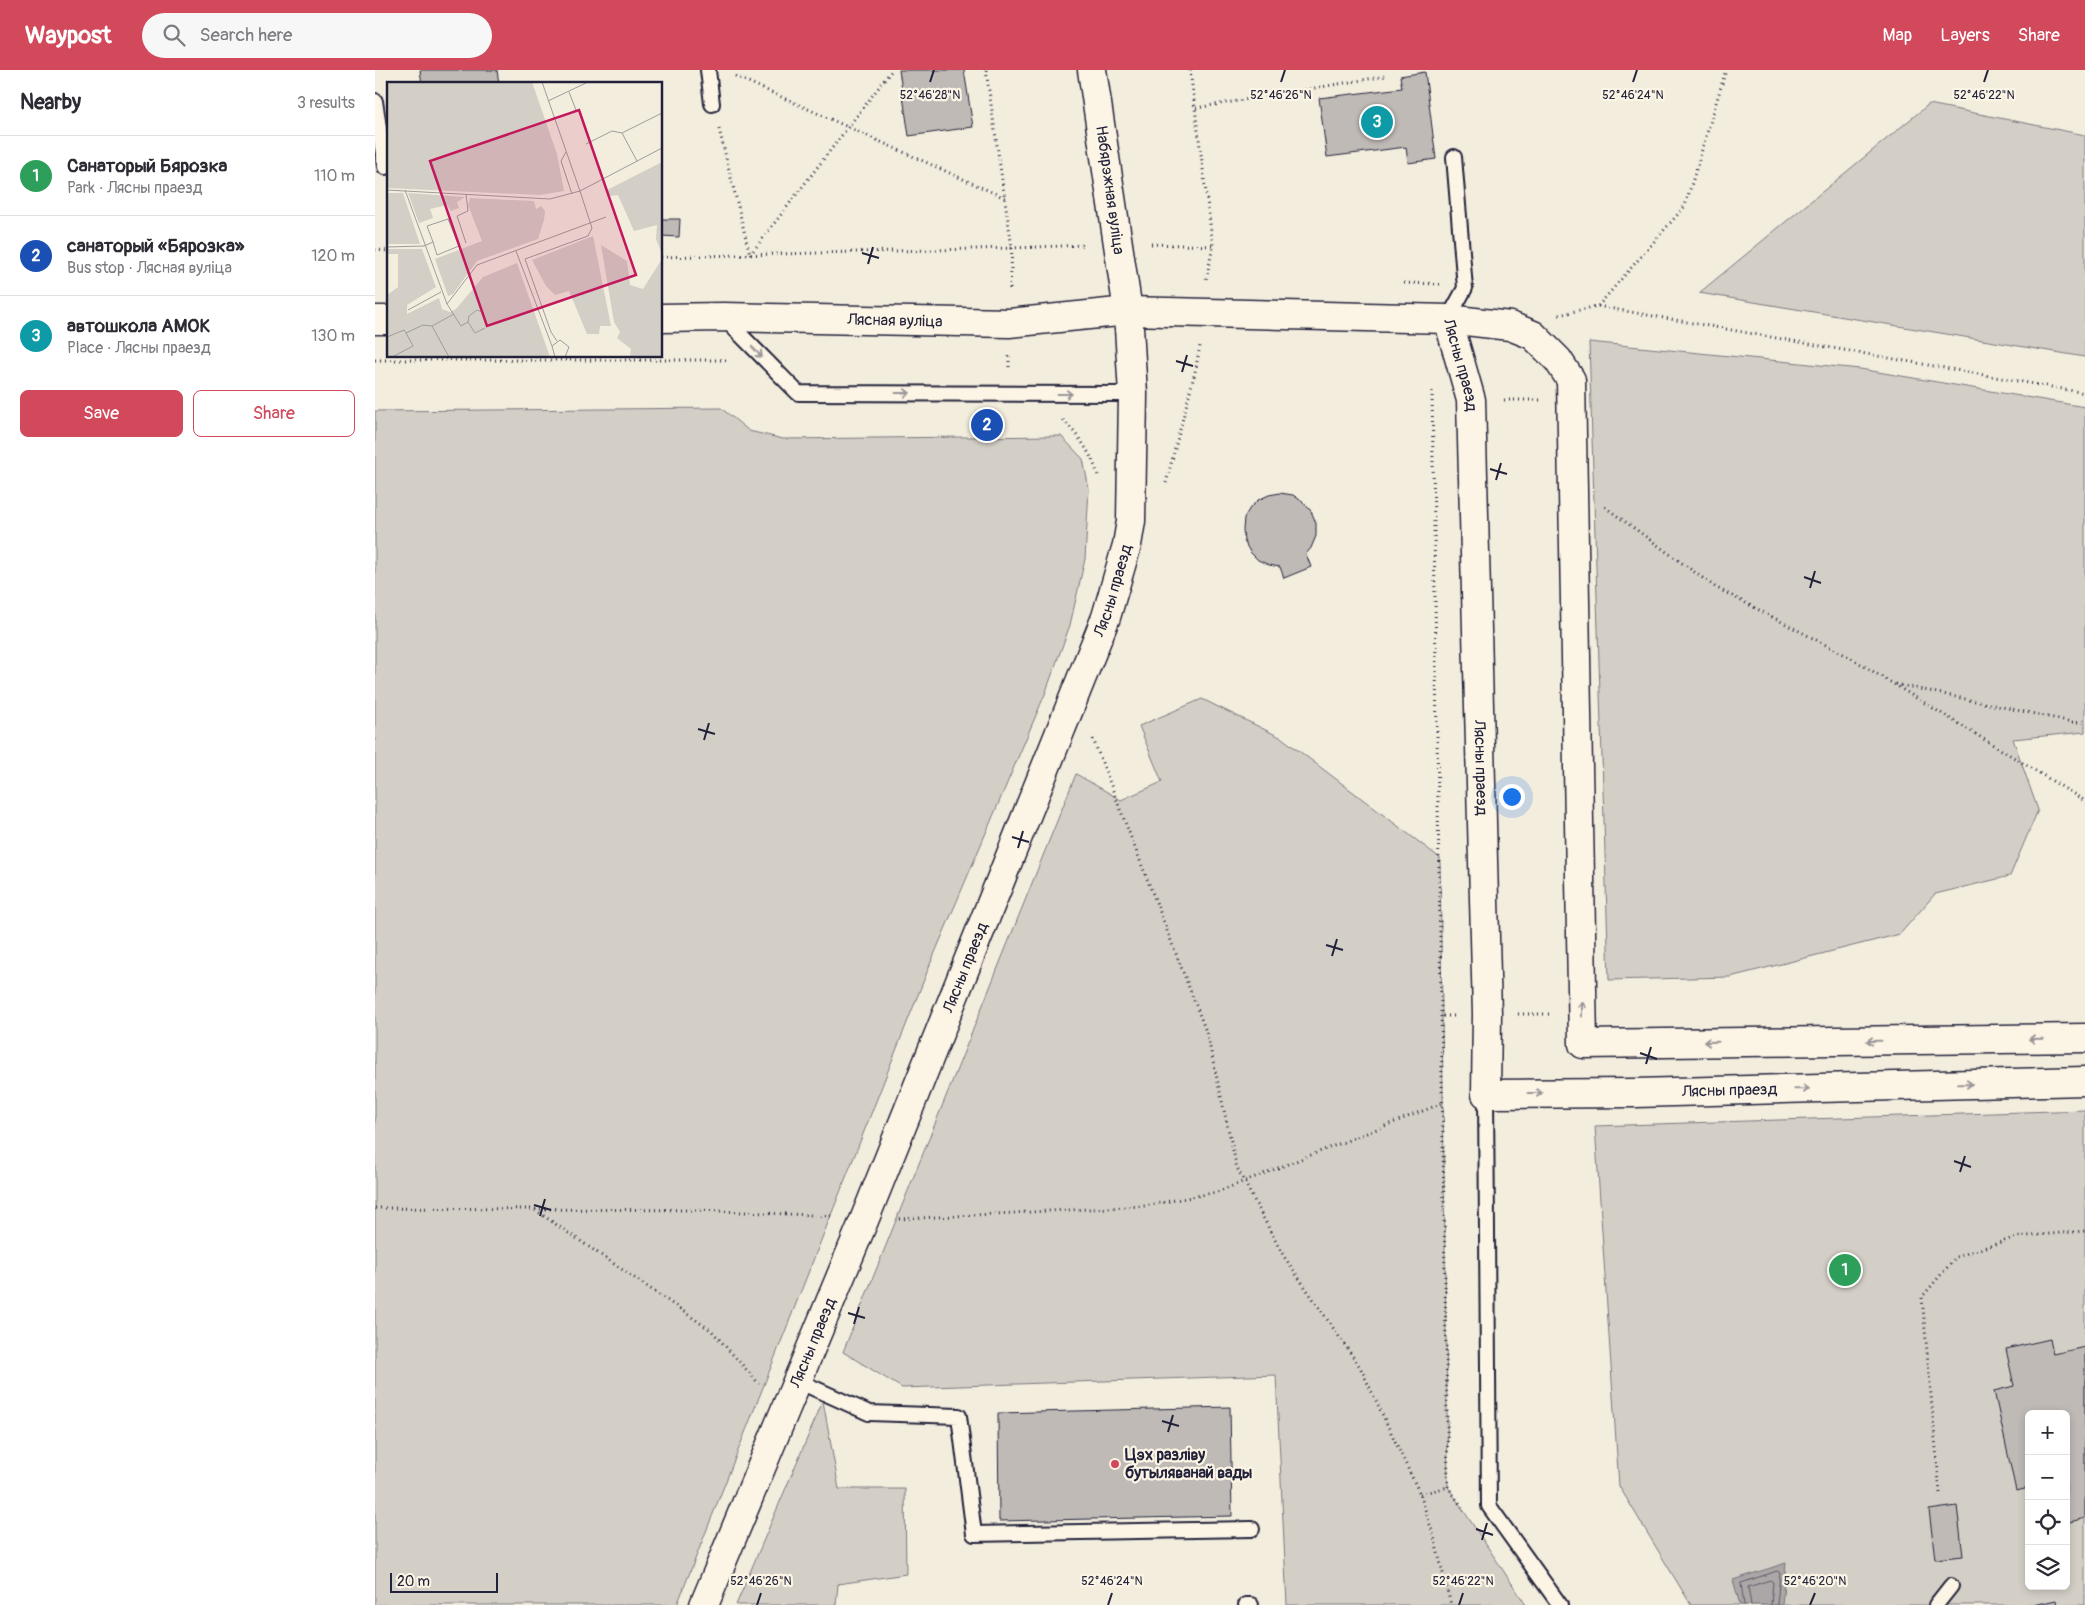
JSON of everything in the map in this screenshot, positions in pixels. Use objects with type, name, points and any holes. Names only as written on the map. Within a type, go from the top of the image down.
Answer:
[{"type":"street","name":"Набярэжная вуліца","points":[[1093,70],[1129,311]]},
{"type":"street","name":"Лясная вуліца","points":[[663,318],[723,317],[1009,323],[1129,311],[1448,319]]},
{"type":"street","name":"Лясны праезд","points":[[704,1605],[865,1218],[1106,617],[1127,545],[1131,521],[1133,394],[1129,311]]},
{"type":"street","name":"Лясны праезд","points":[[2085,1038],[1583,1044],[1571,380],[1558,360],[1533,334],[1510,326],[1448,319],[1471,400],[1487,1014],[1486,1094],[1635,1093],[2085,1081]]},
{"type":"lane","points":[[708,70],[712,104]]},
{"type":"lane","points":[[375,101],[385,167]]},
{"type":"lane","points":[[1448,319],[1465,288],[1454,157]]},
{"type":"lane","points":[[723,317],[798,393],[1133,394]]},
{"type":"lane","points":[[1486,1094],[1489,1506],[1560,1605]]},
{"type":"lane","points":[[798,1381],[869,1414],[959,1416],[973,1534],[1252,1529]]},
{"type":"lane","points":[[1937,1605],[1951,1586]]},
{"type":"lane","points":[[1246,1605],[1251,1605]]},
{"type":"path","points":[[750,255],[892,70]]},
{"type":"path","points":[[986,70],[1012,248],[1009,393]]},
{"type":"path","points":[[1165,487],[1195,372],[1200,345],[1200,314],[1213,246],[1190,70]]},
{"type":"path","points":[[1726,70],[1685,206],[1597,306],[2085,393]]},
{"type":"path","points":[[732,74],[1005,198]]},
{"type":"path","points":[[1196,108],[1386,76]]},
{"type":"path","points":[[712,104],[750,255]]},
{"type":"path","points":[[663,257],[1012,248]]},
{"type":"path","points":[[1396,283],[1433,282],[1465,288]]},
{"type":"path","points":[[1200,345],[1210,345]]},
{"type":"path","points":[[375,360],[765,360]]},
{"type":"path","points":[[1420,1494],[1448,1487],[1431,382]]},
{"type":"path","points":[[1471,400],[1572,400]]},
{"type":"path","points":[[1055,416],[1063,420],[1080,438],[1093,460]]},
{"type":"path","points":[[1601,504],[1715,586],[1851,658],[2085,800]]},
{"type":"path","points":[[1893,684],[2072,722],[2085,722]]},
{"type":"path","points":[[1091,734],[1207,1034],[1237,1168],[1283,1255],[1360,1367],[1420,1494],[1435,1537],[1451,1605]]},
{"type":"path","points":[[897,1219],[1145,1206],[1217,1192],[1443,1104]]},
{"type":"path","points":[[375,1208],[698,1210],[865,1218]]},
{"type":"path","points":[[534,1209],[711,1331],[759,1383],[777,1432]]},
{"type":"path","points":[[1940,1493],[1922,1297],[1956,1258],[2016,1237],[2085,1231]]},
{"type":"shaded area","points":[[1929,104],[2085,135],[2085,357],[1699,293]]},
{"type":"shaded area","points":[[1589,342],[1860,369],[2085,407],[2085,732],[2013,739],[2038,810],[2010,876],[1935,894],[1900,934],[1730,977],[1609,980]]},
{"type":"shaded area","points":[[721,408],[749,431],[783,439],[1061,436],[1083,459],[1089,489],[1085,559],[1070,625],[1045,694],[931,962],[677,1605],[375,1605],[375,411]]},
{"type":"shaded area","points":[[1202,699],[1282,738],[1440,858],[1448,1487],[1526,1605],[1287,1605],[1276,1375],[902,1388],[843,1352],[1076,774],[1121,800],[1162,782],[1139,726]]},
{"type":"shaded area","points":[[2085,1110],[2085,1605],[1691,1605],[1619,1486],[1595,1126]]},
{"type":"shaded area","points":[[823,1401],[839,1489],[905,1489],[906,1574],[838,1584],[836,1605],[736,1605]]},
{"type":"water","points":[[1786,1563],[1782,1605],[1740,1605],[1733,1580]]},
{"type":"building","points":[[420,70],[497,70],[499,82],[422,82]]},
{"type":"building","points":[[899,70],[964,70],[973,127],[909,136]]},
{"type":"building","points":[[1425,72],[1436,159],[1408,163],[1406,147],[1327,157],[1319,98],[1402,88],[1400,76]]},
{"type":"building","points":[[663,219],[680,219],[679,237],[663,236]]},
{"type":"building","points":[[1280,493],[1293,495],[1303,502],[1311,511],[1316,523],[1316,536],[1306,554],[1311,567],[1284,578],[1280,567],[1258,560],[1250,552],[1244,541],[1243,530],[1244,518],[1258,500]]},
{"type":"building","points":[[2050,1339],[2053,1354],[2085,1347],[2085,1518],[2070,1522],[2070,1410],[2025,1410],[2025,1489],[2016,1491],[1994,1391],[2014,1386],[2006,1349]]},
{"type":"building","name":"Цэх разліву бутыляванай вады","points":[[1230,1407],[1232,1516],[999,1521],[998,1413]]},
{"type":"building","points":[[1957,1506],[1963,1556],[1935,1559],[1929,1510]]},
{"type":"building","points":[[2056,1600],[2057,1605],[2033,1605]]},
{"type":"place","name":"автошкола АМОК","points":[[1377,122]]},
{"type":"place","name":"санаторый «Бярозка»","points":[[987,425]]},
{"type":"place","name":"Санаторый Бярозка","points":[[1845,1270]]},
{"type":"place","name":"Цэх разліву бутыляванай вады","points":[[1115,1464]]}]
